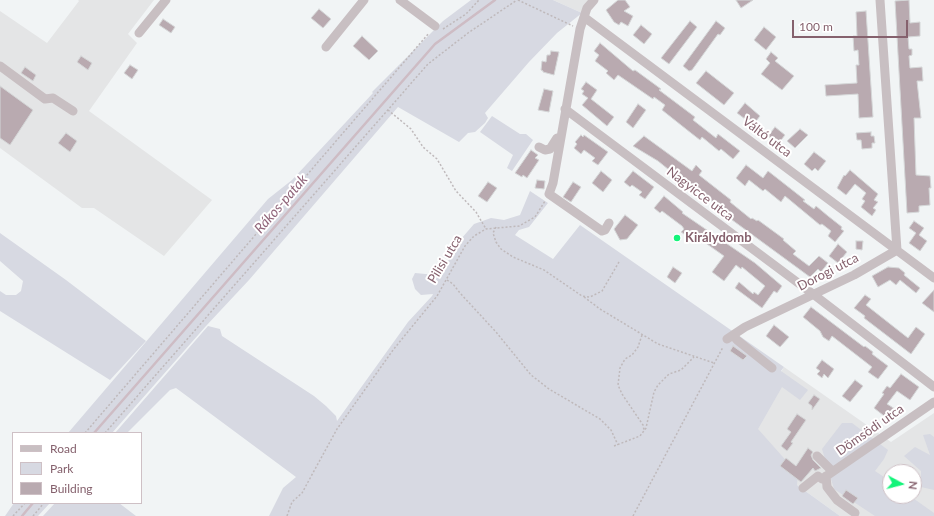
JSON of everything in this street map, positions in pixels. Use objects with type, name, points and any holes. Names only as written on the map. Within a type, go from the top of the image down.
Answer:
[{"type":"street","points":[[139,33],[166,0]]},
{"type":"street","points":[[326,46],[364,0]]},
{"type":"street","points":[[400,0],[435,26]]},
{"type":"street","points":[[594,0],[587,8],[580,29],[553,183],[549,194],[602,231],[609,223]]},
{"type":"street","points":[[880,0],[896,250]]},
{"type":"street","name":"Váltó utca","points":[[584,18],[934,278]]},
{"type":"street","points":[[0,66],[44,99],[53,98],[73,111]]},
{"type":"street","name":"Nagyicce utca","points":[[565,109],[934,386]]},
{"type":"street","points":[[539,147],[545,150],[550,149],[557,138],[561,137]]},
{"type":"street","name":"Dorogi utca","points":[[730,337],[813,294],[854,275],[896,250]]},
{"type":"street","points":[[730,337],[737,340],[772,368]]},
{"type":"street","name":"Dömsödi utca","points":[[803,488],[818,476],[827,475],[934,402]]},
{"type":"street","points":[[817,456],[827,475],[827,486],[837,500],[855,513]]},
{"type":"path","points":[[86,432],[435,26],[442,29],[466,14],[479,0]]},
{"type":"path","points":[[106,432],[428,64],[441,53],[518,0],[580,29]]},
{"type":"path","points":[[388,110],[411,129],[423,147],[437,159],[456,191],[476,212],[486,229]]},
{"type":"path","name":"Pilisi utca","points":[[287,516],[292,502],[302,493],[337,428],[393,350],[437,296],[465,246],[474,236],[486,229],[496,227],[516,227],[535,217],[549,194]]},
{"type":"path","points":[[496,227],[493,234],[496,242],[501,249],[513,257],[544,270],[658,344],[714,363]]},
{"type":"path","points":[[582,296],[590,297],[602,292],[619,262]]},
{"type":"path","points":[[446,279],[453,284],[492,327],[531,375],[549,389],[600,419],[611,430],[618,445]]},
{"type":"path","points":[[642,335],[638,347],[632,355],[625,358],[620,368],[618,385],[622,394],[643,425],[644,431]]},
{"type":"path","points":[[633,516],[714,363],[730,337]]},
{"type":"path","points":[[614,446],[636,439],[644,431],[654,392],[658,386],[669,374],[681,370],[694,357]]},
{"type":"path","points":[[13,516],[24,504]]},
{"type":"path","points":[[33,516],[43,504]]},
{"type":"shaded area","points":[[78,0],[154,0],[128,34],[137,43],[89,111],[212,200],[164,256],[94,208],[82,208],[0,148],[0,11],[47,43],[79,1]]},
{"type":"shaded area","points":[[553,0],[590,0],[582,13]]},
{"type":"shaded area","points":[[784,367],[891,442],[934,413],[934,516],[840,516],[740,444]]},
{"type":"green space","points":[[471,0],[553,0],[582,13],[557,33],[529,62],[485,113],[488,118],[485,123],[475,132],[468,133],[459,142],[398,107],[249,280],[206,326],[113,432],[69,432],[268,199],[292,180],[373,93],[372,92],[443,21]]},
{"type":"green space","points":[[492,116],[520,134],[526,134],[533,140],[512,171],[507,168],[513,155],[480,132]]},
{"type":"green space","points":[[530,191],[548,203],[529,227],[519,230],[515,235],[553,259],[580,225],[784,367],[781,371],[808,390],[800,400],[782,387],[758,429],[798,474],[797,485],[840,516],[269,516],[283,488],[296,477],[176,388],[170,390],[128,432],[116,432],[208,326],[220,329],[222,336],[314,396],[336,416],[337,421],[408,322],[432,296],[433,294],[421,295],[415,289],[412,279],[415,273],[436,275],[440,279],[455,246],[474,224],[491,218],[504,220],[520,215]]},
{"type":"green space","points":[[0,233],[66,280],[146,341],[110,380],[0,311],[0,291],[6,295],[16,295],[21,291],[23,281],[0,261]]},
{"type":"green space","points":[[842,423],[852,423],[888,450],[884,459],[875,471],[882,476],[882,504],[921,504],[934,513],[934,516],[875,516],[834,489],[822,449]]},
{"type":"green space","points":[[930,434],[934,437],[934,490],[922,487],[922,464],[913,464],[904,456],[915,447],[930,455],[923,435]]},
{"type":"green space","points":[[13,504],[49,504],[38,516],[5,516]]},
{"type":"green space","points":[[54,504],[120,504],[136,516],[43,516]]},
{"type":"building","points":[[618,0],[625,0],[630,7],[624,11],[633,16],[628,26],[621,22],[619,25],[614,22],[606,10]]},
{"type":"building","points":[[736,0],[753,0],[741,8]]},
{"type":"building","points":[[909,0],[910,23],[920,22],[920,36],[908,37],[909,49],[912,49],[912,55],[909,56],[910,68],[922,67],[923,81],[917,81],[921,118],[914,118],[916,175],[930,176],[931,188],[929,188],[930,205],[919,206],[919,212],[907,213],[895,1]]},
{"type":"building","points":[[319,9],[331,19],[323,28],[311,18]]},
{"type":"building","points":[[866,11],[873,117],[859,118],[858,94],[826,96],[825,85],[857,83],[856,65],[859,65],[858,50],[854,51],[853,36],[857,36],[856,12]]},
{"type":"building","points":[[163,19],[175,27],[171,33],[159,25]]},
{"type":"building","points":[[690,21],[697,27],[669,64],[661,58]]},
{"type":"building","points":[[716,21],[725,28],[720,35],[718,34],[692,70],[689,71],[683,66]]},
{"type":"building","points":[[641,25],[652,34],[644,44],[633,35]]},
{"type":"building","points":[[764,27],[776,37],[766,50],[754,40]]},
{"type":"building","points":[[362,36],[378,51],[369,60],[353,46]]},
{"type":"building","points":[[600,43],[633,71],[635,70],[661,89],[659,90],[695,117],[693,120],[716,138],[718,134],[740,151],[733,159],[721,149],[719,151],[702,137],[700,140],[691,133],[662,110],[665,105],[654,97],[653,99],[618,75],[614,80],[606,73],[608,71],[595,61],[599,55],[594,51]]},
{"type":"building","points":[[551,51],[559,52],[554,75],[541,70],[542,61],[546,62],[547,55],[550,55]]},
{"type":"building","points":[[771,52],[778,58],[775,61],[794,76],[782,90],[761,74],[770,63],[766,59]]},
{"type":"building","points":[[81,56],[92,63],[88,70],[77,62]]},
{"type":"building","points":[[130,65],[138,70],[132,79],[124,73]]},
{"type":"building","points":[[25,67],[36,75],[33,81],[21,73]]},
{"type":"building","points":[[706,71],[734,93],[724,105],[696,83]]},
{"type":"building","points":[[586,82],[597,90],[591,99],[614,117],[607,126],[582,105],[588,98],[582,94],[584,91],[581,89]]},
{"type":"building","points":[[0,86],[33,110],[10,145],[0,138]]},
{"type":"building","points":[[544,89],[553,91],[549,112],[538,110]]},
{"type":"building","points":[[745,103],[760,116],[753,125],[737,113]]},
{"type":"building","points":[[638,104],[646,110],[633,128],[626,122]]},
{"type":"building","points":[[775,127],[785,135],[778,144],[768,136]]},
{"type":"building","points":[[800,129],[808,135],[795,148],[787,141]]},
{"type":"building","points":[[871,132],[871,136],[874,136],[875,143],[872,143],[872,148],[862,149],[861,140],[857,140],[856,133]]},
{"type":"building","points":[[66,133],[77,141],[70,152],[58,143]]},
{"type":"building","points":[[581,135],[583,137],[584,135],[608,152],[598,165],[592,161],[595,158],[584,150],[581,154],[574,148],[577,144],[575,142]]},
{"type":"building","points":[[644,136],[692,171],[696,165],[702,171],[699,175],[731,200],[730,202],[751,219],[758,220],[784,239],[783,240],[796,251],[793,254],[809,266],[819,256],[828,263],[821,272],[818,269],[810,277],[724,214],[715,207],[717,205],[693,187],[690,190],[678,180],[679,178],[658,161],[633,146]]},
{"type":"building","points":[[531,150],[538,155],[535,158],[539,160],[527,178],[523,175],[522,177],[515,173]]},
{"type":"building","points":[[814,152],[826,161],[818,171],[815,168],[812,171],[804,164]]},
{"type":"building","points":[[746,165],[763,178],[768,171],[805,200],[803,201],[814,209],[816,206],[842,227],[841,229],[844,231],[835,242],[828,236],[831,231],[822,224],[820,225],[785,196],[781,202],[765,189],[763,191],[749,180],[745,186],[736,178]]},
{"type":"building","points":[[850,170],[878,194],[874,200],[878,202],[873,208],[876,210],[872,216],[861,207],[865,201],[862,199],[866,193],[855,184],[846,195],[837,188],[844,175],[845,176]]},
{"type":"building","points":[[601,171],[612,180],[603,192],[592,183]]},
{"type":"building","points":[[633,171],[654,187],[645,199],[639,195],[642,192],[632,185],[630,187],[624,182]]},
{"type":"building","points":[[537,180],[545,181],[544,189],[535,188]]},
{"type":"building","points":[[488,182],[497,188],[487,202],[478,196]]},
{"type":"building","points":[[573,182],[581,187],[571,202],[563,197]]},
{"type":"building","points":[[664,196],[683,212],[682,213],[755,263],[782,286],[777,293],[774,291],[762,308],[735,288],[739,282],[753,294],[754,292],[758,295],[765,286],[742,267],[741,269],[736,265],[724,281],[712,272],[724,256],[690,232],[687,236],[681,232],[684,229],[682,226],[662,211],[660,213],[654,208]]},
{"type":"building","points":[[625,215],[638,225],[627,239],[620,240],[614,229]]},
{"type":"building","points":[[914,221],[924,228],[919,235],[927,241],[920,251],[909,243],[916,233],[909,228]]},
{"type":"building","points":[[856,241],[863,241],[862,250],[856,249]]},
{"type":"building","points":[[838,244],[847,252],[838,263],[829,256]]},
{"type":"building","points":[[673,267],[682,273],[675,283],[667,277]]},
{"type":"building","points":[[888,267],[899,268],[905,273],[904,275],[920,288],[916,293],[900,280],[896,285],[890,280],[878,287],[872,276]]},
{"type":"building","points":[[934,290],[934,312],[922,303]]},
{"type":"building","points":[[865,295],[871,299],[866,305],[908,338],[916,327],[925,334],[911,354],[864,318],[865,316],[854,308]]},
{"type":"building","points":[[811,307],[864,347],[865,346],[873,352],[872,354],[888,366],[878,379],[868,372],[872,367],[832,336],[829,341],[823,337],[820,331],[803,317]]},
{"type":"building","points":[[774,325],[789,337],[780,347],[766,336]]},
{"type":"building","points":[[733,346],[747,356],[743,360],[730,351]]},
{"type":"building","points":[[822,360],[834,369],[828,378],[824,374],[822,378],[817,374],[820,371],[816,368]]},
{"type":"building","points":[[901,374],[919,387],[910,400],[897,391],[887,404],[895,409],[888,419],[874,408],[884,394],[882,393],[887,386],[890,388]]},
{"type":"building","points":[[855,380],[863,386],[850,402],[842,396]]},
{"type":"building","points":[[814,395],[820,399],[812,410],[812,406],[808,403]]},
{"type":"building","points":[[797,414],[806,420],[791,442],[793,443],[787,451],[781,446],[791,432],[787,429]]},
{"type":"building","points":[[808,448],[813,452],[811,455],[813,460],[821,468],[815,471],[813,468],[801,482],[780,466],[786,458],[796,466]]},
{"type":"building","points":[[846,490],[858,498],[853,504],[842,496]]},
{"type":"waterway","name":"Rákos-patak","points":[[95,432],[435,44],[495,0]]},
{"type":"waterway","name":"Rákos-patak","points":[[22,516],[32,504]]},
{"type":"place","name":"Királydomb","points":[[677,238]]}]
